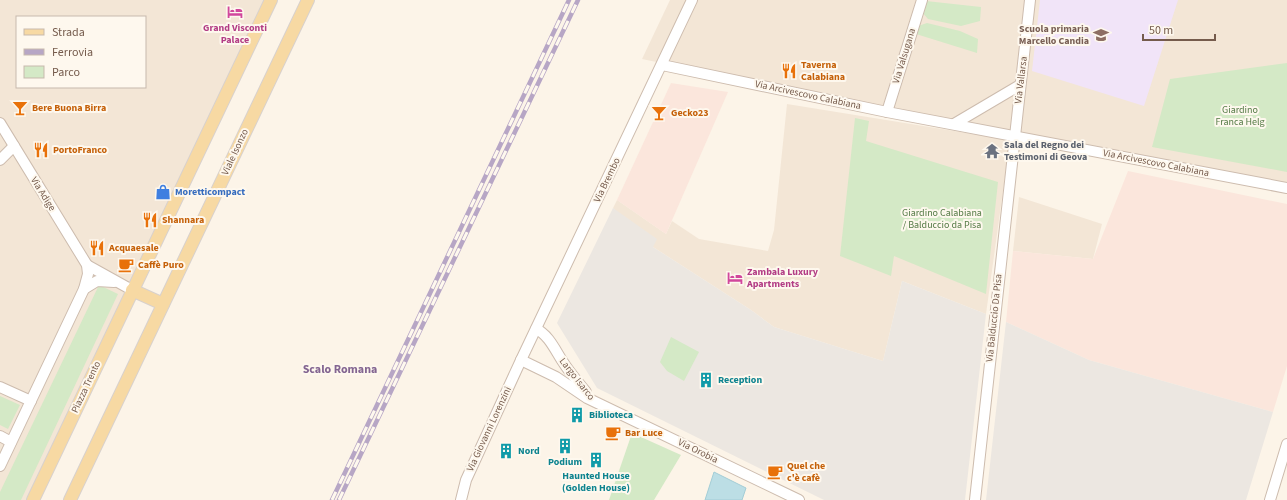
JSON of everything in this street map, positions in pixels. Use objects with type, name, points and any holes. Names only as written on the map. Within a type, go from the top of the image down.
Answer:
[{"type":"main road","name":"Viale Isonzo","points":[[163,304],[308,0]]},
{"type":"main road","points":[[70,500],[163,304],[132,290],[268,2]]},
{"type":"main road","name":"Piazza Trento","points":[[32,500],[132,290]]},
{"type":"street","name":"Via Brembo","points":[[520,360],[692,0]]},
{"type":"street","name":"Via Valsugana","points":[[887,112],[922,0]]},
{"type":"street","name":"Via Vallarsa","points":[[1014,136],[1030,0]]},
{"type":"street","name":"Via Arcivescovo Calabiana","points":[[662,65],[887,112],[1287,188]]},
{"type":"street","points":[[954,124],[1020,86]]},
{"type":"street","name":"Via Adige","points":[[0,123],[87,265]]},
{"type":"street","name":"Via Balduccio Da Pisa","points":[[975,500],[1014,136]]},
{"type":"street","points":[[0,160],[14,146]]},
{"type":"street","points":[[87,265],[132,290]]},
{"type":"street","points":[[0,466],[84,289],[88,274],[87,265]]},
{"type":"street","points":[[84,289],[97,281],[117,282]]},
{"type":"street","name":"Largo Isarco","points":[[536,329],[542,332],[549,339],[562,362],[596,402]]},
{"type":"street","name":"Largo Isarco","points":[[520,360],[546,372],[596,402]]},
{"type":"street","name":"Via Giovanni Lorenzini","points":[[461,500],[466,480],[520,360]]},
{"type":"street","points":[[546,372],[558,369],[562,362]]},
{"type":"street","points":[[0,387],[30,401]]},
{"type":"street","name":"Via Orobia","points":[[596,402],[799,500]]},
{"type":"street","points":[[0,436],[11,442]]},
{"type":"street","points":[[1270,500],[1287,444]]},
{"type":"shaded area","points":[[0,0],[270,0],[31,500],[0,500]]},
{"type":"shaded area","points":[[670,0],[1287,0],[1287,183],[886,110],[642,59]]},
{"type":"shaded area","name":"Scuola primaria Marcello Candia","points":[[1040,0],[1178,0],[1144,106],[1032,71]]},
{"type":"shaded area","points":[[671,83],[728,92],[666,234],[617,200]]},
{"type":"shaded area","points":[[787,104],[1010,140],[986,314],[902,281],[883,361],[774,327],[751,310],[653,247],[613,208],[617,200],[666,234],[672,221],[699,239],[768,251],[774,230]]},
{"type":"shaded area","points":[[1128,171],[1287,204],[1287,366],[1273,412],[1089,360],[1006,322],[1013,251],[1093,259]]},
{"type":"shaded area","points":[[1019,197],[1102,224],[1093,259],[1013,251]]},
{"type":"shaded area","points":[[613,208],[657,239],[653,247],[751,310],[774,327],[883,361],[902,281],[986,314],[965,500],[824,500],[597,388],[557,323]]},
{"type":"shaded area","points":[[1006,322],[1089,360],[1273,412],[1246,500],[986,500]]},
{"type":"green space","points":[[926,1],[981,7],[980,21],[961,26],[928,19],[922,12]]},
{"type":"green space","points":[[927,23],[960,31],[978,39],[977,53],[916,34],[918,26]]},
{"type":"green space","name":"Giardino Franca Helg","points":[[1287,63],[1287,172],[1152,147],[1170,79]]},
{"type":"green space","name":"Giardino Calabiana / Balduccio da Pisa","points":[[855,118],[869,121],[866,141],[998,182],[986,294],[894,256],[891,276],[840,256]]},
{"type":"green space","points":[[99,285],[118,294],[21,500],[0,500],[0,492]]},
{"type":"green space","points":[[671,337],[699,352],[684,381],[667,371],[660,362]]},
{"type":"green space","points":[[0,396],[20,405],[8,429],[0,425]]},
{"type":"green space","points":[[632,433],[681,455],[654,500],[609,500]]},
{"type":"water","points":[[714,472],[746,488],[742,500],[705,500]]},
{"type":"railway","points":[[332,500],[569,0]]},
{"type":"railway","points":[[339,500],[578,0]]},
{"type":"place","name":"Grand Visconti Palace","points":[[235,12]]},
{"type":"place","name":"Scuola primaria Marcello Candia","points":[[1101,35]]},
{"type":"place","name":"Taverna Calabiana","points":[[789,71]]},
{"type":"place","name":"Bere Buona Birra","points":[[20,108]]},
{"type":"place","name":"Gecko23","points":[[659,113]]},
{"type":"place","name":"PortoFranco","points":[[41,150]]},
{"type":"place","name":"Sala del Regno dei Testimoni di Geova","points":[[992,151]]},
{"type":"place","name":"Moretticompact","points":[[163,192]]},
{"type":"place","name":"Shannara","points":[[150,220]]},
{"type":"place","name":"Acquaesale","points":[[97,248]]},
{"type":"place","name":"Caffè Puro","points":[[126,265]]},
{"type":"place","name":"Zambala Luxury Apartments","points":[[735,278]]},
{"type":"place","name":"Reception","points":[[706,380]]},
{"type":"place","name":"Biblioteca","points":[[577,415]]},
{"type":"place","name":"Bar Luce","points":[[613,433]]},
{"type":"place","name":"Podium","points":[[565,446]]},
{"type":"place","name":"Nord","points":[[506,451]]},
{"type":"place","name":"Haunted House (Golden House)","points":[[596,460]]},
{"type":"place","name":"Quel che c'è cafè","points":[[775,472]]},
{"type":"district","name":"Scalo Romana","points":[[340,369]]}]
